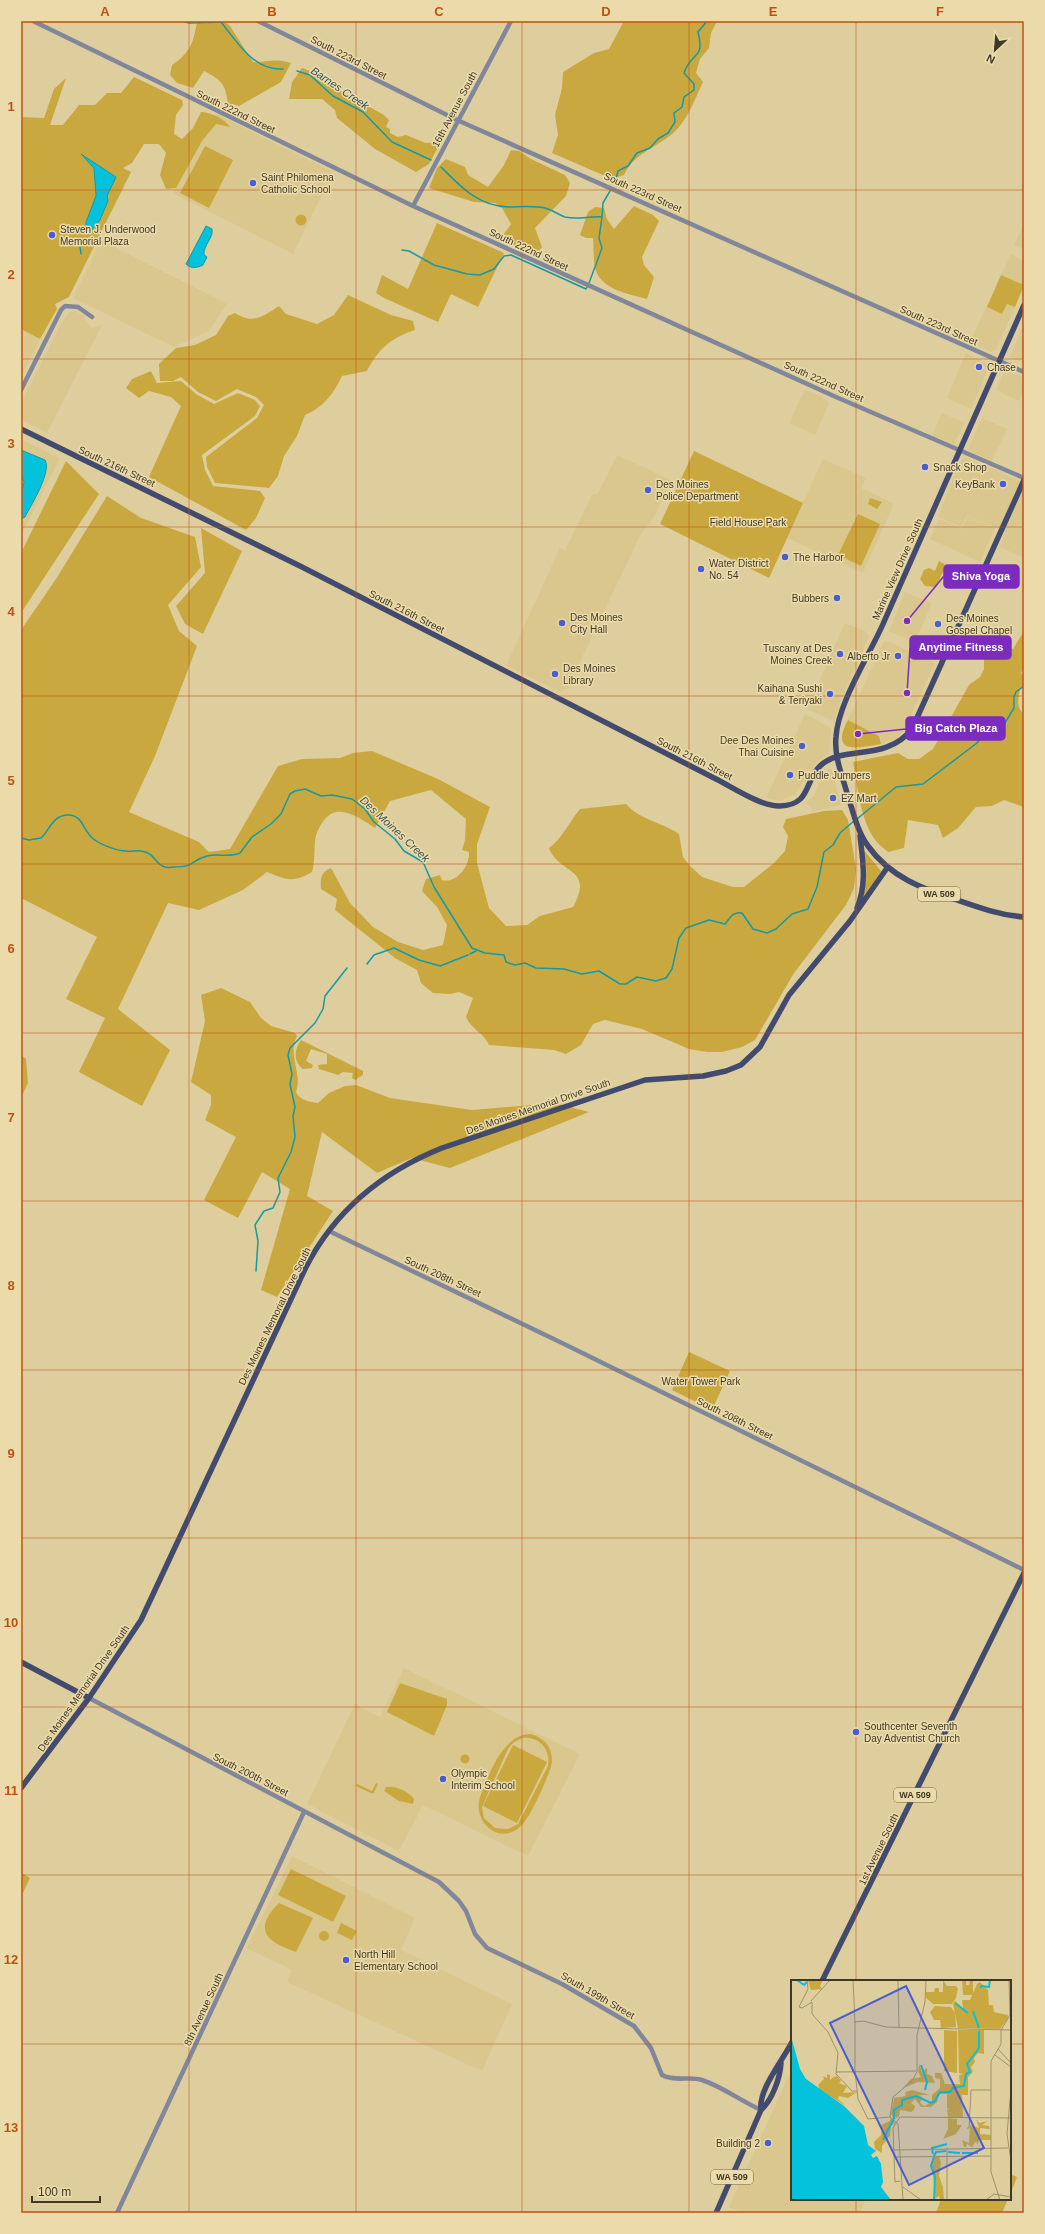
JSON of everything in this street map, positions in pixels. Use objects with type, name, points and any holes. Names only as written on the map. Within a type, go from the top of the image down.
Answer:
[{"type":"main road","name":"Marine View Drive South","points":[[887,868],[867,846],[860,832],[837,757],[836,730],[842,710],[1000,362],[1024,305]]},
{"type":"main road","name":"South 216th Street","points":[[21,429],[302,567],[769,805],[784,806],[802,798],[817,770],[830,760],[837,757]]},
{"type":"main road","points":[[837,757],[883,749],[895,744],[907,734],[916,721],[1024,479]]},
{"type":"main road","points":[[850,921],[861,898],[863,889],[864,865],[860,832]]},
{"type":"main road","name":"Des Moines Memorial Drive South","points":[[21,1788],[89,1698],[140,1620],[306,1267],[315,1250],[329,1231],[364,1192],[382,1178],[422,1156],[442,1148],[645,1080],[703,1076],[726,1071],[741,1065],[760,1047],[789,995],[850,921],[887,868]]},
{"type":"main road","name":"WA 509","points":[[887,868],[916,886],[994,913],[1024,917]]},
{"type":"main road","name":"1st Avenue South","points":[[822,1980],[1024,1572]]},
{"type":"main road","name":"South 200th Street","points":[[21,1662],[89,1698]]},
{"type":"main road","name":"WA 509","points":[[716,2213],[761,2110],[760,2103],[774,2072],[781,2063],[791,2044]]},
{"type":"street","name":"South 222nd Street","points":[[33,21],[414,206],[593,288],[1024,479]]},
{"type":"street","name":"South 223rd Street","points":[[258,21],[458,120],[1024,372]]},
{"type":"street","name":"16th Avenue South","points":[[414,206],[511,21]]},
{"type":"street","points":[[21,390],[61,310],[65,306],[78,307],[92,317]]},
{"type":"street","name":"South 208th Street","points":[[329,1231],[581,1352],[1024,1572]]},
{"type":"street","name":"South 200th Street","points":[[89,1698],[439,1882],[450,1890],[466,1911]]},
{"type":"street","name":"8th Avenue South","points":[[117,2213],[304,1812]]},
{"type":"street","name":"South 199th Street","points":[[466,1911],[475,1934],[487,1948],[562,1984],[634,2026],[648,2042],[662,2075],[670,2078],[691,2078],[702,2080],[761,2110]]},
{"type":"shaded area","name":"Saint Philomena Catholic School","points":[[215,113],[333,172],[293,254],[173,193]]},
{"type":"shaded area","points":[[1024,224],[1024,249],[1014,245]]},
{"type":"shaded area","points":[[101,240],[227,304],[209,331],[174,347],[73,298]]},
{"type":"shaded area","points":[[1011,254],[1024,261],[1024,287],[996,350],[991,352],[970,342]]},
{"type":"shaded area","points":[[75,311],[83,315],[91,328],[102,325],[47,433],[21,419],[21,403],[61,324],[69,312]]},
{"type":"shaded area","points":[[1024,322],[1024,363],[1010,357]]},
{"type":"shaded area","points":[[21,329],[40,339],[21,378]]},
{"type":"shaded area","points":[[966,353],[986,363],[989,367],[971,409],[947,398]]},
{"type":"shaded area","points":[[1004,372],[1010,372],[1024,378],[1024,391],[1019,401],[996,390]]},
{"type":"shaded area","points":[[805,389],[827,400],[829,404],[815,435],[789,423]]},
{"type":"shaded area","points":[[942,413],[965,423],[954,444],[932,436]]},
{"type":"shaded area","points":[[982,418],[1007,429],[992,461],[968,450]]},
{"type":"shaded area","points":[[21,439],[60,458],[21,536]]},
{"type":"shaded area","points":[[617,455],[671,480],[653,519],[641,534],[567,689],[560,692],[507,666],[508,661],[560,548],[565,550],[592,495],[598,493]]},
{"type":"shaded area","points":[[967,458],[1024,483],[1024,558],[1000,547],[1006,532],[967,515],[961,527],[938,517],[956,471],[962,459]]},
{"type":"shaded area","points":[[823,459],[866,478],[861,488],[894,504],[863,573],[787,538]]},
{"type":"shaded area","points":[[968,516],[995,528],[980,562],[930,539],[939,519],[962,529]]},
{"type":"shaded area","points":[[905,592],[932,603],[915,642],[889,631]]},
{"type":"shaded area","points":[[845,623],[865,631],[869,637],[842,696],[834,721],[807,709]]},
{"type":"shaded area","points":[[884,641],[890,642],[935,663],[904,731],[897,738],[881,744],[879,736],[848,720]]},
{"type":"shaded area","points":[[805,714],[831,728],[829,753],[816,764],[795,794],[779,801],[766,798]]},
{"type":"shaded area","points":[[829,769],[832,770],[841,805],[812,812],[811,807],[806,803],[814,795],[825,772]]},
{"type":"shaded area","name":"Olympic Interim School","points":[[404,1668],[580,1754],[528,1856],[423,1805],[399,1851],[307,1804],[355,1704],[380,1717]]},
{"type":"shaded area","name":"North Hill Elementary School","points":[[292,1856],[415,1918],[401,1950],[512,2004],[482,2071],[287,1982],[292,1970],[247,1948]]},
{"type":"shaded area","points":[[789,2075],[791,2076],[791,2200],[866,2200],[860,2213],[743,2213],[729,2207]]},
{"type":"green space","points":[[197,21],[224,21],[230,26],[253,62],[276,60],[291,63],[281,82],[239,106],[228,103],[224,86],[204,71],[193,88],[177,83],[170,75],[172,65],[183,56],[193,41]]},
{"type":"green space","points":[[624,21],[717,21],[711,33],[709,48],[700,59],[696,73],[703,82],[686,118],[671,135],[644,152],[633,162],[624,175],[612,179],[552,153],[558,135],[555,115],[562,88],[563,72],[594,53],[609,49]]},
{"type":"green space","points":[[302,68],[326,77],[337,89],[384,115],[389,120],[386,127],[390,129],[390,133],[398,137],[406,135],[426,143],[441,142],[429,164],[416,172],[375,149],[337,118],[335,110],[322,99],[289,99],[292,82]]},
{"type":"green space","points":[[134,77],[182,100],[183,105],[176,115],[174,134],[182,139],[193,128],[201,112],[217,116],[225,121],[230,127],[216,124],[202,141],[176,188],[166,189],[160,175],[166,153],[159,144],[144,144],[132,163],[123,168],[131,172],[69,297],[55,304],[57,309],[40,339],[21,329],[21,117],[44,118],[54,89],[66,78],[50,125],[63,125],[79,105],[95,105],[107,93],[121,93]]},
{"type":"green space","points":[[205,146],[233,160],[209,208],[180,193]]},
{"type":"green space","points":[[511,150],[519,151],[531,159],[565,175],[570,183],[566,196],[535,228],[542,247],[537,254],[504,241],[503,235],[511,224],[502,208],[495,203],[474,202],[429,188],[437,168],[446,159],[465,167],[468,175],[488,187],[504,165]]},
{"type":"green space","points":[[634,206],[653,215],[659,221],[642,257],[644,265],[654,277],[647,299],[615,289],[602,281],[595,267],[593,238],[586,238],[580,235],[588,212],[595,207],[604,208],[607,219],[614,229]]},
{"type":"green space","points":[[299,215],[303,215],[305,216],[305,224],[299,225],[296,222],[296,218]]},
{"type":"green space","points":[[437,223],[504,253],[478,307],[451,294],[438,322],[376,293],[382,275],[408,289]]},
{"type":"green space","points":[[1001,275],[1024,285],[1015,307],[1007,304],[1002,314],[987,307]]},
{"type":"green space","points":[[348,295],[391,315],[413,321],[415,330],[392,340],[386,345],[376,356],[367,371],[342,376],[323,404],[305,415],[297,436],[284,456],[278,476],[269,488],[215,483],[207,467],[206,457],[257,418],[264,405],[256,397],[237,389],[216,401],[198,392],[181,377],[173,381],[160,381],[159,364],[176,348],[195,345],[216,335],[228,316],[235,313],[242,317],[253,319],[263,316],[279,306],[286,314],[317,324],[334,315]]},
{"type":"green space","points":[[151,371],[157,383],[181,381],[196,394],[214,404],[238,393],[255,400],[260,406],[255,416],[202,455],[205,470],[213,486],[260,491],[265,498],[256,518],[246,530],[149,477],[181,406],[171,397],[149,391],[139,398],[126,388],[132,379]]},
{"type":"green space","name":"Field House Park","points":[[694,451],[803,503],[769,578],[660,524]]},
{"type":"green space","points":[[66,461],[99,494],[21,613],[21,553]]},
{"type":"green space","points":[[107,496],[141,518],[195,537],[201,567],[168,605],[179,631],[197,646],[155,756],[129,812],[199,842],[209,852],[230,849],[278,766],[302,759],[340,758],[353,753],[372,751],[438,779],[490,807],[477,844],[477,863],[489,908],[506,926],[527,925],[540,916],[573,907],[579,894],[580,885],[578,878],[554,857],[549,848],[561,835],[580,809],[626,804],[638,814],[666,826],[679,834],[683,857],[702,877],[733,887],[744,887],[774,863],[785,851],[788,836],[783,827],[786,819],[824,811],[842,810],[848,820],[856,869],[854,888],[846,905],[794,973],[755,1040],[742,1047],[722,1052],[707,1052],[689,1049],[642,1029],[605,1020],[593,1024],[581,1045],[566,1054],[554,1050],[489,1045],[484,1037],[466,1017],[473,998],[459,992],[450,994],[433,993],[421,983],[417,970],[395,958],[335,910],[337,899],[321,889],[322,876],[325,871],[331,868],[350,903],[373,927],[398,942],[423,950],[443,945],[447,925],[437,907],[422,891],[426,879],[440,875],[442,880],[448,880],[453,879],[462,872],[469,857],[469,852],[462,850],[465,840],[466,819],[431,790],[390,801],[375,828],[350,814],[337,812],[331,814],[323,821],[317,832],[312,872],[300,878],[290,879],[267,872],[243,890],[199,910],[168,903],[118,1009],[170,1050],[142,1106],[79,1072],[105,1018],[66,999],[97,937],[21,898],[21,630],[56,579]]},
{"type":"green space","points":[[870,498],[882,502],[877,509],[868,504]]},
{"type":"green space","points":[[858,514],[880,524],[861,566],[838,555]]},
{"type":"green space","points":[[201,528],[242,551],[203,634],[185,624],[176,606],[205,573]]},
{"type":"green space","points":[[939,561],[946,565],[936,587],[925,586],[920,579],[924,570],[929,568],[935,571]]},
{"type":"green space","points":[[1024,631],[1024,667],[1021,673],[1024,677],[1024,687],[1020,688],[1018,702],[1019,708],[1024,714],[1024,807],[1004,800],[992,806],[976,807],[958,828],[943,838],[938,825],[908,820],[904,848],[888,852],[877,842],[863,815],[853,762],[898,753],[908,759],[919,759],[933,749],[969,685],[980,677],[984,669],[984,652],[990,647],[1013,649]]},
{"type":"green space","points":[[848,720],[879,736],[881,744],[864,747],[849,747],[844,744],[842,739],[843,731]]},
{"type":"green space","points":[[863,849],[881,871],[862,902],[866,876],[866,862]]},
{"type":"green space","points":[[221,988],[250,1002],[261,1018],[271,1026],[295,1033],[297,1036],[294,1043],[294,1057],[298,1078],[296,1092],[297,1095],[305,1100],[318,1103],[329,1093],[345,1086],[356,1085],[390,1098],[472,1110],[555,1103],[589,1112],[450,1168],[412,1158],[377,1173],[322,1132],[307,1196],[333,1211],[277,1297],[261,1290],[290,1189],[262,1172],[238,1218],[204,1200],[236,1137],[205,1120],[211,1105],[211,1095],[191,1082],[205,1021],[201,995]]},
{"type":"green space","points":[[301,1040],[363,1071],[363,1075],[355,1080],[352,1078],[353,1073],[343,1072],[338,1075],[319,1069],[318,1065],[327,1064],[327,1054],[311,1049],[306,1061],[313,1065],[312,1068],[303,1069],[296,1059],[297,1047]]},
{"type":"green space","points":[[21,1055],[26,1059],[28,1083],[21,1098]]},
{"type":"green space","name":"Water Tower Park","points":[[689,1352],[730,1371],[712,1410],[672,1390]]},
{"type":"green space","points":[[400,1683],[447,1699],[447,1705],[434,1736],[387,1712]]},
{"type":"green space","points":[[531,1734],[545,1742],[552,1756],[551,1767],[534,1806],[522,1825],[514,1831],[505,1834],[497,1833],[484,1823],[480,1815],[480,1797],[492,1767],[504,1748],[521,1736]],"holes":[[[522,1738],[538,1741],[546,1749],[548,1754],[548,1766],[518,1824],[508,1829],[495,1828],[484,1818],[482,1807],[508,1749],[513,1743]]]},
{"type":"green space","points":[[513,1745],[547,1762],[517,1823],[483,1806]]},
{"type":"green space","points":[[463,1755],[467,1755],[469,1759],[467,1763],[463,1763],[461,1761],[461,1757]]},
{"type":"green space","points":[[376,1783],[378,1784],[373,1794],[356,1786],[357,1784],[372,1791]]},
{"type":"green space","points":[[386,1787],[394,1787],[405,1791],[414,1799],[413,1804],[399,1801],[384,1791]]},
{"type":"green space","points":[[291,1869],[346,1896],[333,1922],[278,1895]]},
{"type":"green space","points":[[22,1873],[30,1878],[21,1897],[21,1874]]},
{"type":"green space","points":[[279,1903],[313,1918],[296,1952],[277,1944],[266,1934],[266,1921],[271,1912]]},
{"type":"green space","points":[[341,1923],[357,1931],[352,1940],[337,1933]]},
{"type":"green space","points":[[322,1931],[326,1931],[328,1932],[328,1940],[322,1941],[319,1938],[319,1934]]},
{"type":"green space","points":[[1011,2174],[1017,2177],[1011,2192]]},
{"type":"green space","points":[[941,2200],[1008,2200],[1002,2213],[936,2213]]},
{"type":"water","points":[[81,154],[116,177],[107,196],[108,201],[100,220],[90,232],[86,229],[86,222],[96,196],[94,168]]},
{"type":"water","points":[[206,226],[212,229],[204,251],[204,255],[207,257],[203,265],[190,267],[186,264]]},
{"type":"water","points":[[21,450],[45,460],[46,472],[40,488],[25,517],[21,519],[21,494],[24,482],[21,475]]},
{"type":"waterway","name":"Barnes Creek","points":[[182,21],[189,23],[221,22],[247,54],[263,65],[283,69]]},
{"type":"waterway","name":"Barnes Creek","points":[[615,182],[618,171],[628,166],[637,153],[650,148],[658,139],[668,133],[675,122],[674,113],[682,107],[684,97],[694,90],[694,84],[684,73],[687,66],[699,52],[700,41],[698,32],[707,21]]},
{"type":"waterway","name":"Barnes Creek","points":[[297,71],[310,75],[333,96],[363,112],[392,142],[431,160]]},
{"type":"waterway","name":"Barnes Creek","points":[[441,167],[463,188],[479,199],[488,203],[497,206],[543,208],[570,218],[602,217],[603,203],[610,191]]},
{"type":"waterway","points":[[589,283],[602,248],[599,238],[602,217]]},
{"type":"waterway","points":[[81,254],[80,247],[82,244]]},
{"type":"waterway","points":[[402,250],[409,251],[434,265],[467,274],[480,275],[494,269],[504,256],[511,255],[586,289],[587,287]]},
{"type":"waterway","name":"Des Moines Creek","points":[[857,819],[896,787],[923,784],[977,743],[986,732],[1005,723],[1014,708],[1014,697],[1016,692],[1024,686]]},
{"type":"waterway","name":"Des Moines Creek","points":[[21,838],[29,840],[41,838],[58,818],[67,815],[73,816],[80,821],[91,837],[102,844],[118,850],[146,852],[150,854],[161,866],[181,867],[190,865],[198,859],[207,856],[232,855],[240,853],[252,837],[271,824],[281,814],[290,794],[295,791],[305,789],[321,796],[332,795],[352,799],[365,809],[374,822],[395,839],[404,851],[423,862],[434,887],[472,948],[485,953],[504,955],[506,962],[515,965],[525,963],[536,968],[564,969],[582,974],[599,971],[620,984],[626,984],[637,977],[656,981],[666,978],[672,969],[679,938],[686,928],[709,920],[725,924],[736,913],[742,913],[753,929],[767,933],[776,929],[792,914],[808,909],[817,887],[824,852],[833,845],[840,833],[854,821]]},
{"type":"waterway","points":[[367,964],[374,955],[394,948],[419,960],[440,966],[468,955]]},
{"type":"waterway","points":[[470,954],[476,951]]},
{"type":"waterway","points":[[256,1271],[258,1241],[255,1225],[264,1211],[273,1208],[280,1192],[278,1178],[291,1152],[295,1137],[293,1116],[295,1107],[290,1084],[292,1074],[288,1055],[290,1048],[315,1023],[323,1009],[325,996],[347,968]]},
{"type":"place","name":"Saint Philomena Catholic School","points":[[253,183]]},
{"type":"place","name":"Steven J. Underwood Memorial Plaza","points":[[52,235]]},
{"type":"place","name":"Chase","points":[[979,367]]},
{"type":"place","name":"Snack Shop","points":[[925,467]]},
{"type":"place","name":"KeyBank","points":[[1003,484]]},
{"type":"place","name":"Des Moines Police Department","points":[[648,490]]},
{"type":"place","name":"The Harbor","points":[[785,557]]},
{"type":"place","name":"Water District No. 54","points":[[701,569]]},
{"type":"place","name":"Bubbers","points":[[837,598]]},
{"type":"place","name":"Shiva Yoga","points":[[907,621]]},
{"type":"place","name":"Des Moines City Hall","points":[[562,623]]},
{"type":"place","name":"Des Moines Gospel Chapel","points":[[938,624]]},
{"type":"place","name":"Tuscany at Des Moines Creek","points":[[840,654]]},
{"type":"place","name":"Alberto Jr","points":[[898,656]]},
{"type":"place","name":"Des Moines Library","points":[[555,674]]},
{"type":"place","name":"Anytime Fitness","points":[[907,693]]},
{"type":"place","name":"Kaihana Sushi & Teriyaki","points":[[830,694]]},
{"type":"place","name":"Big Catch Plaza","points":[[858,734]]},
{"type":"place","name":"Dee Des Moines Thai Cuisine","points":[[802,746]]},
{"type":"place","name":"Puddle Jumpers","points":[[790,775]]},
{"type":"place","name":"EZ Mart","points":[[833,798]]},
{"type":"place","name":"Southcenter Seventh Day Adventist Church","points":[[856,1732]]},
{"type":"place","name":"Olympic Interim School","points":[[443,1779]]},
{"type":"place","name":"North Hill Elementary School","points":[[346,1960]]},
{"type":"place","name":"Building 2","points":[[768,2143]]}]
